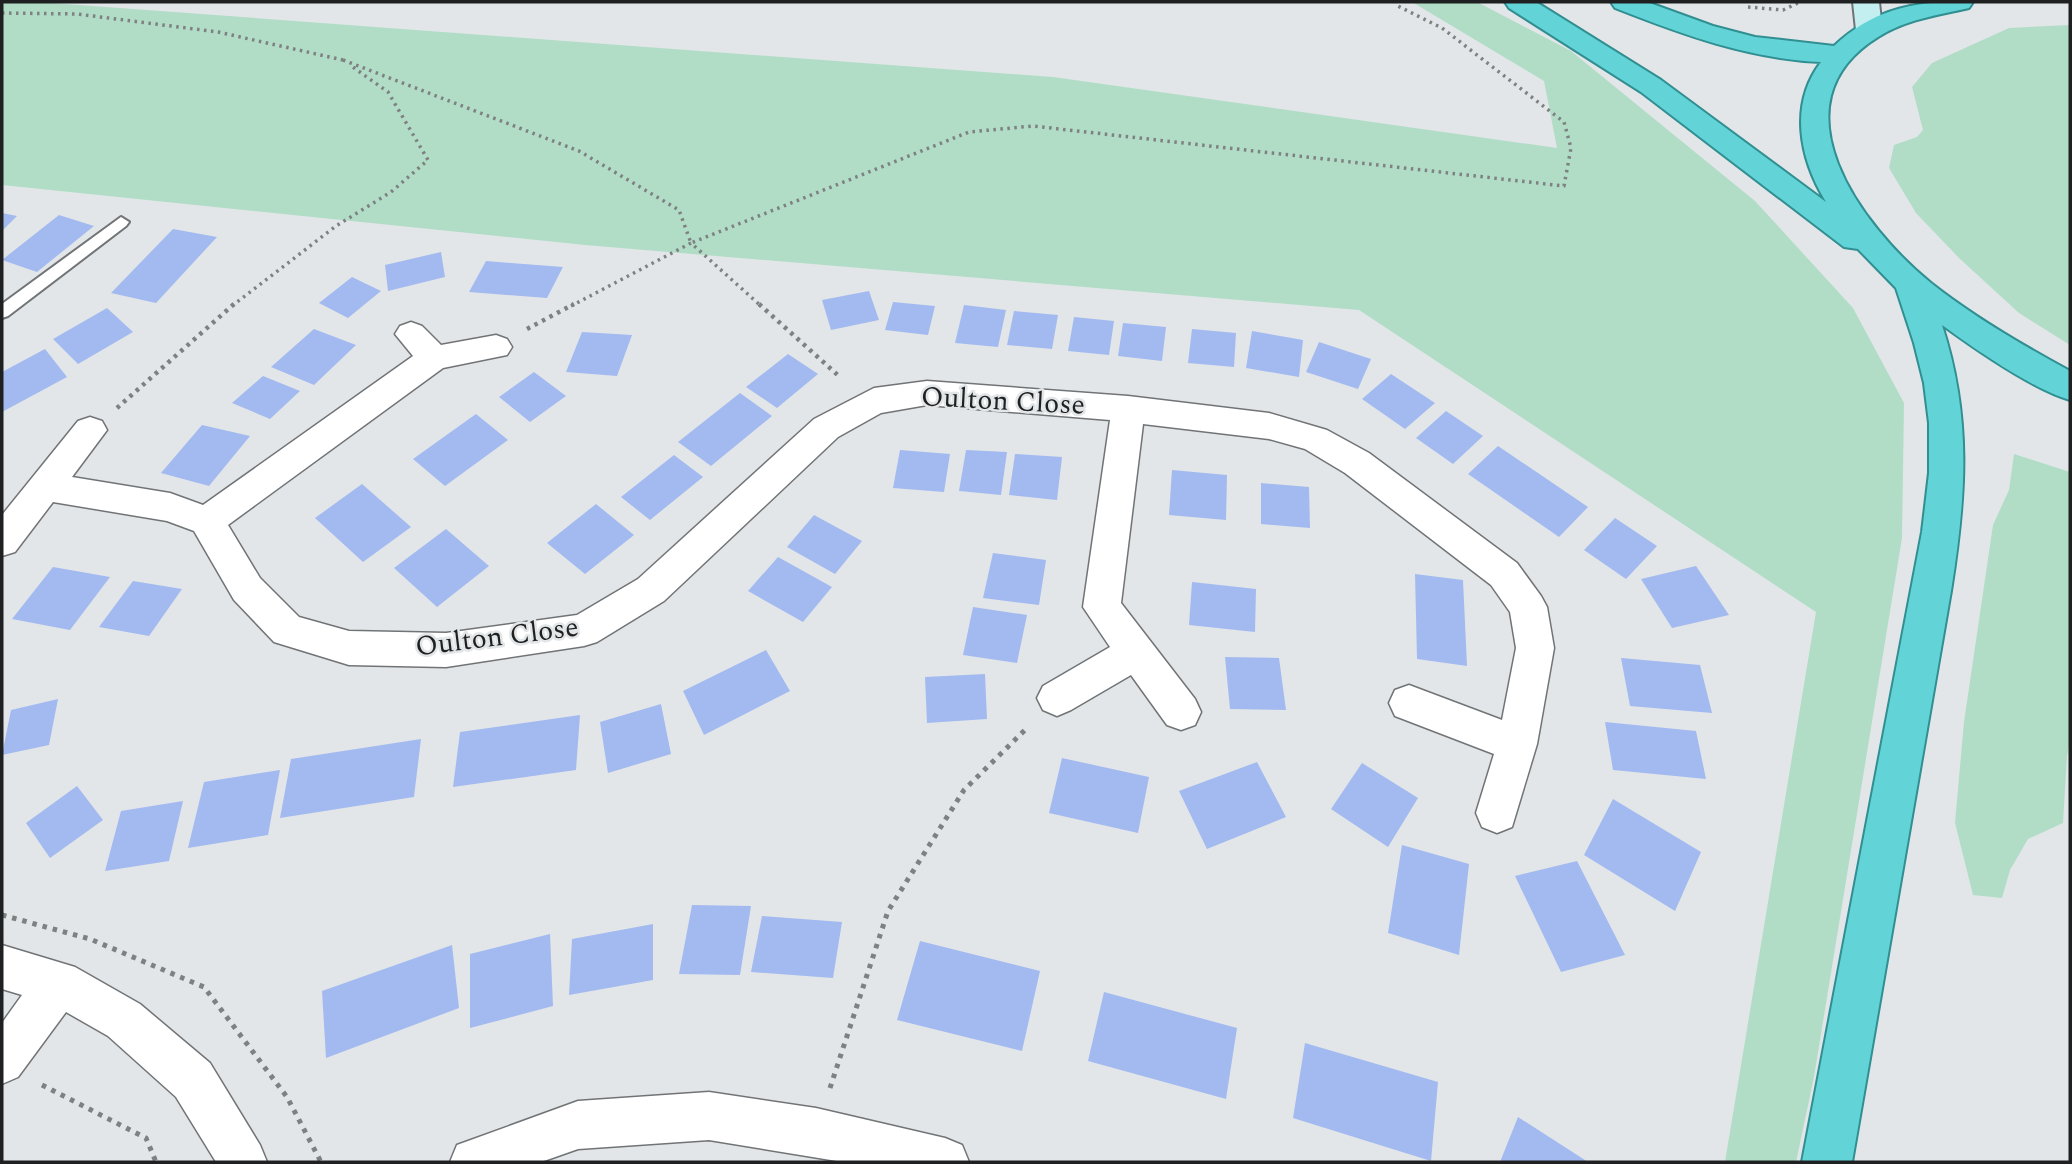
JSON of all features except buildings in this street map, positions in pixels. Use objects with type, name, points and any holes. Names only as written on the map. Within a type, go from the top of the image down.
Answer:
[{"type":"highway","points":[[1518,2],[1651,86],[1987,340],[2070,387]]},
{"type":"highway","points":[[1624,2],[1708,33],[1766,50],[1839,54]]},
{"type":"highway","points":[[1827,1162],[1893,813],[1941,522],[1948,444],[1942,385],[1929,332],[1904,277],[1851,218],[1824,170],[1813,126],[1819,87],[1839,54],[1869,30],[1901,16],[1960,2]]},
{"type":"main road","points":[[1866,2],[1869,30]]},
{"type":"street","points":[[411,334],[434,358]]},
{"type":"street","points":[[44,487],[170,507],[207,521],[434,358],[496,348]]},
{"type":"street","name":"Oulton Close","points":[[207,521],[247,589],[287,629],[349,648],[446,650],[584,629],[651,590],[826,428],[874,401],[927,393],[1128,409],[1269,426],[1315,439],[1357,463],[1504,574],[1528,607],[1535,648],[1517,744],[1497,813]]},
{"type":"street","points":[[1128,409],[1102,607],[1181,712]]},
{"type":"street","points":[[2,541],[90,430]]},
{"type":"street","points":[[1057,698],[1136,652]]},
{"type":"street","points":[[1409,703],[1517,744]]},
{"type":"street","points":[[2,967],[58,983],[124,1020],[193,1080],[243,1162]]},
{"type":"street","points":[[18,1071],[58,983]]},
{"type":"street","points":[[474,1162],[578,1125],[709,1116],[816,1132],[945,1162]]},
{"type":"lane","points":[[2,312],[121,222]]},
{"type":"path","points":[[553,314],[691,243],[969,132],[1033,126],[1564,186],[1571,148],[1564,122],[1442,28],[1398,6],[1396,2]]},
{"type":"path","points":[[1741,5],[1762,10],[1783,9],[1800,2]]},
{"type":"path","points":[[2,13],[77,14],[218,32],[343,60],[579,151],[679,210],[691,243],[854,389],[866,406]]},
{"type":"path","points":[[90,430],[145,385],[233,305],[336,226],[391,192],[428,160],[388,92],[343,60]]},
{"type":"path","points":[[816,1132],[888,911],[964,790],[1057,698]]},
{"type":"path","points":[[18,1071],[146,1138],[156,1162]]},
{"type":"green space","points":[[2,2],[38,2],[1053,77],[1557,148],[1544,81],[1412,2],[1477,2],[1571,51],[1755,201],[1853,308],[1904,403],[1902,538],[1814,1077],[1796,1162],[1725,1162],[1816,612],[1359,310],[585,245],[2,185]]},
{"type":"green space","points":[[2070,25],[2070,345],[2019,313],[1959,258],[1916,213],[1889,168],[1894,145],[1917,137],[1923,130],[1912,87],[1932,63],[2009,28]]},
{"type":"green space","points":[[2014,454],[2070,472],[2070,742],[2063,823],[2028,839],[2010,870],[2002,898],[1973,895],[1955,823],[1964,722],[1993,525],[2009,490]]}]
